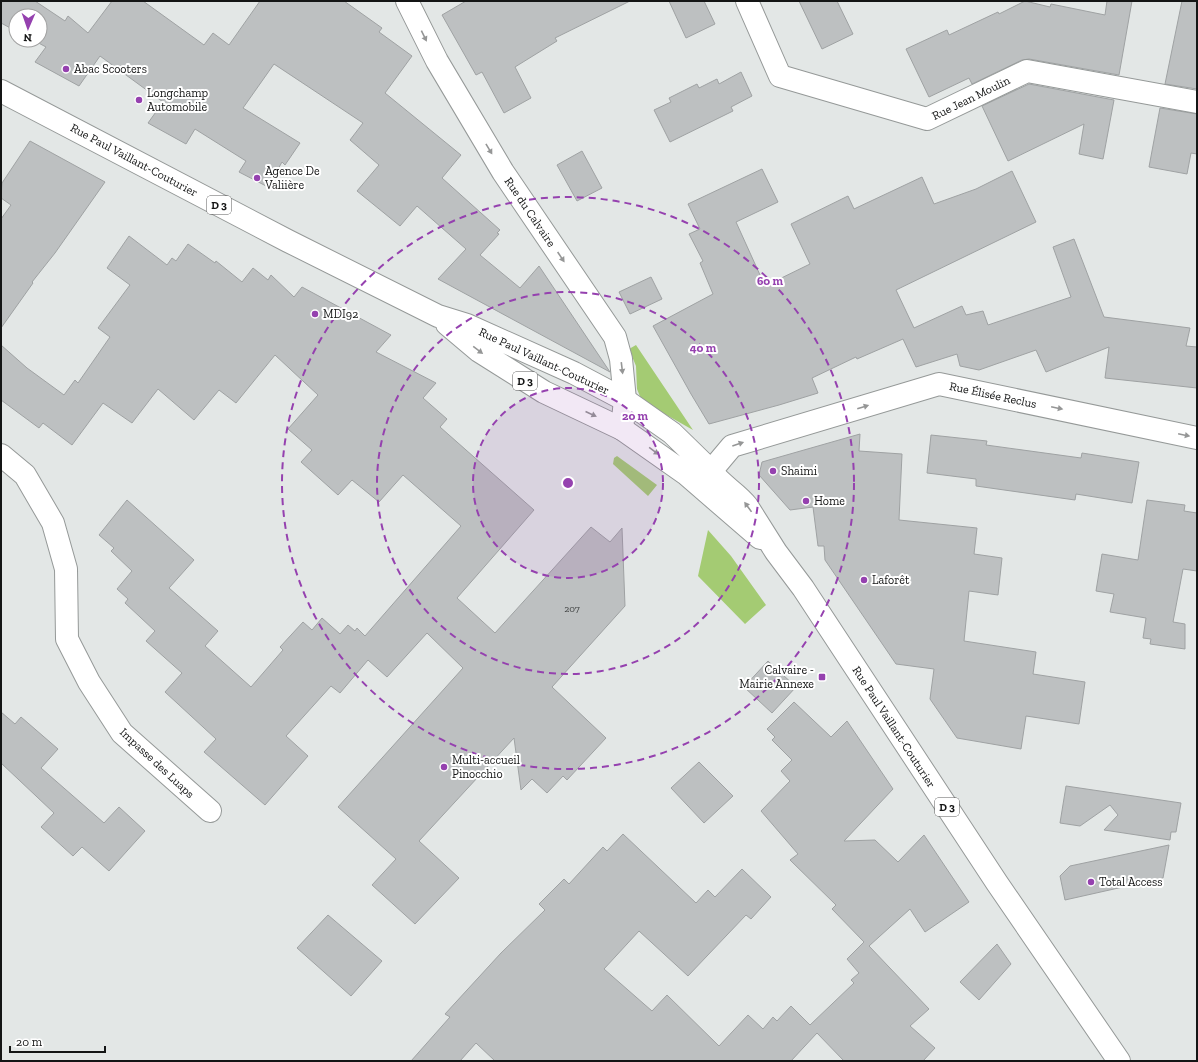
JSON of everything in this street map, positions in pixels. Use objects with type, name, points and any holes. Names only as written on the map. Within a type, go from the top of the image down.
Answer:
[{"type":"street","name":"Rue du Calvaire","points":[[407,1],[437,61],[503,172],[615,337],[621,359],[625,400],[622,429]]},
{"type":"street","name":"Rue Jean Moulin","points":[[747,1],[780,76],[927,119],[1027,71],[1197,102]]},
{"type":"street","name":"Rue Paul Vaillant-Couturier","points":[[1,91],[288,241],[438,316],[474,328],[574,373],[625,400],[672,433],[711,471],[716,478],[742,500],[776,552],[803,588],[997,883],[1119,1061]]},
{"type":"street","name":"Rue Paul Vaillant-Couturier","points":[[438,316],[479,352],[544,392],[622,429],[686,474],[776,552]]},
{"type":"street","name":"Rue Élisée Reclus","points":[[711,471],[732,446],[939,384],[1197,438]]},
{"type":"street","name":"Impasse des Luaps","points":[[1,455],[25,475],[54,523],[66,569],[67,639],[89,682],[122,733],[210,811]]},
{"type":"street","points":[[708,493],[711,471]]},
{"type":"green space","points":[[636,345],[693,430],[647,404],[641,399],[637,389],[636,366],[629,349]]},
{"type":"green space","points":[[617,456],[657,485],[648,496],[613,464],[614,458]]},
{"type":"green space","points":[[708,530],[731,556],[766,605],[745,624],[698,576]]},
{"type":"building","points":[[1,1],[35,1],[46,8],[8,8],[8,27],[1,23]]},
{"type":"building","points":[[112,1],[143,1],[204,45],[213,33],[229,45],[260,1],[344,1],[382,28],[379,32],[412,56],[385,93],[461,155],[442,178],[500,230],[497,233],[499,234],[480,255],[520,288],[539,266],[610,372],[438,279],[466,249],[417,206],[400,226],[357,191],[379,165],[350,140],[363,123],[274,64],[243,108],[300,143],[285,165],[282,162],[268,187],[239,172],[246,161],[195,129],[186,144],[148,123],[163,102],[100,56],[79,86],[35,62],[45,48],[48,48],[48,10],[65,21],[68,16],[88,33]]},
{"type":"building","points":[[466,1],[630,1],[555,38],[557,41],[515,67],[531,98],[504,113],[482,72],[476,75],[442,15]]},
{"type":"building","points":[[669,1],[704,1],[715,24],[686,38]]},
{"type":"building","points":[[799,1],[837,1],[853,34],[822,49]]},
{"type":"building","points":[[1025,1],[1050,7],[1051,4],[1105,15],[1107,1],[1132,1],[1119,75],[1029,59],[1022,60],[972,84],[969,78],[929,97],[906,49],[947,30],[949,35],[998,12],[999,14]]},
{"type":"building","points":[[1182,1],[1197,1],[1197,89],[1165,84]]},
{"type":"building","points":[[741,72],[752,96],[731,107],[733,111],[670,142],[654,110],[671,102],[669,98],[697,84],[699,88],[717,79],[719,84]]},
{"type":"building","points":[[1029,84],[1114,100],[1103,159],[1079,154],[1084,124],[1008,161],[982,106]]},
{"type":"building","points":[[1160,108],[1197,114],[1197,154],[1191,153],[1187,174],[1149,167]]},
{"type":"building","points":[[30,141],[105,182],[55,253],[32,282],[33,283],[1,328],[1,219],[11,205],[1,198],[2,183]]},
{"type":"building","points":[[582,151],[602,188],[577,201],[557,165]]},
{"type":"building","points":[[762,169],[778,202],[736,222],[765,286],[810,264],[791,224],[848,196],[854,209],[922,177],[934,204],[976,189],[1012,171],[1036,222],[896,290],[914,328],[962,306],[966,315],[983,311],[988,325],[1071,297],[1053,247],[1074,239],[1104,317],[1190,328],[1186,346],[1197,347],[1197,388],[1105,378],[1109,347],[1046,372],[1036,350],[979,370],[960,366],[957,354],[916,367],[903,339],[857,359],[856,357],[812,378],[818,393],[709,424],[653,326],[713,294],[700,263],[703,261],[689,234],[700,229],[688,204]]},
{"type":"building","points":[[129,236],[167,265],[172,258],[176,261],[188,244],[215,263],[216,261],[242,282],[253,268],[268,280],[271,275],[294,297],[302,287],[391,335],[376,352],[436,383],[423,398],[447,419],[440,427],[534,510],[457,598],[495,633],[591,527],[610,542],[622,528],[625,606],[552,687],[606,738],[567,780],[563,776],[547,793],[532,779],[521,790],[514,738],[419,841],[459,878],[415,924],[372,885],[396,859],[338,807],[463,668],[427,633],[387,677],[368,660],[340,693],[331,686],[286,736],[308,756],[265,805],[204,752],[216,739],[165,692],[182,673],[146,641],[155,631],[125,603],[128,599],[117,589],[132,571],[111,551],[114,548],[99,535],[127,500],[194,560],[169,588],[218,631],[205,646],[251,687],[283,650],[280,647],[303,622],[312,630],[322,618],[340,634],[348,625],[355,631],[357,628],[365,636],[461,526],[403,475],[379,502],[352,480],[338,495],[301,462],[312,450],[288,429],[318,395],[275,355],[236,403],[219,390],[194,420],[158,389],[132,423],[103,403],[72,445],[43,423],[39,428],[1,400],[1,345],[27,368],[64,395],[75,380],[78,383],[110,337],[98,328],[130,285],[107,268]]},
{"type":"building","points":[[651,277],[662,299],[630,314],[619,292]]},
{"type":"building","points":[[860,434],[859,451],[902,454],[899,520],[977,528],[974,554],[1002,558],[998,595],[969,591],[964,641],[1036,652],[1033,674],[1085,682],[1079,724],[1026,716],[1021,749],[957,738],[930,699],[934,669],[896,664],[825,560],[824,546],[818,546],[813,507],[790,510],[759,475],[762,462]]},
{"type":"building","points":[[931,435],[987,441],[986,445],[1081,458],[1082,453],[1139,462],[1132,503],[1076,494],[1075,500],[976,486],[976,479],[927,473]]},
{"type":"building","points":[[1147,500],[1185,505],[1184,511],[1197,513],[1197,571],[1183,569],[1173,622],[1185,624],[1185,649],[1150,644],[1151,639],[1143,638],[1146,618],[1110,612],[1114,594],[1096,591],[1102,554],[1138,560]]},
{"type":"building","points":[[768,661],[796,687],[772,713],[744,687]]},
{"type":"building","points":[[794,702],[831,737],[847,721],[893,789],[844,841],[875,840],[898,862],[924,835],[969,902],[925,932],[910,909],[869,946],[929,1009],[910,1026],[935,1048],[923,1061],[844,1061],[817,1033],[791,1061],[495,1061],[476,1043],[460,1061],[411,1061],[450,1017],[445,1014],[501,953],[545,910],[539,904],[564,879],[569,884],[603,847],[607,851],[623,834],[696,903],[708,890],[715,897],[742,869],[771,897],[751,919],[746,915],[688,976],[639,931],[604,969],[652,1011],[667,995],[719,1046],[748,1015],[763,1029],[773,1017],[777,1021],[791,1006],[810,1025],[854,983],[851,980],[859,973],[847,959],[864,942],[832,909],[836,905],[790,860],[798,854],[761,811],[790,781],[781,771],[792,760],[772,740],[775,737],[767,729]]},
{"type":"building","points":[[1,712],[15,724],[21,717],[58,749],[41,768],[104,823],[119,807],[145,831],[109,871],[82,847],[73,856],[41,827],[54,813],[1,763]]},
{"type":"building","points":[[699,762],[733,796],[704,823],[671,788]]},
{"type":"building","points":[[1066,786],[1181,803],[1176,832],[1171,832],[1170,840],[1104,830],[1118,815],[1110,805],[1080,826],[1060,823]]},
{"type":"building","points":[[1169,845],[1163,878],[1065,900],[1060,876],[1070,866]]},
{"type":"building","points":[[328,915],[382,961],[351,996],[297,948]]},
{"type":"building","points":[[997,944],[1011,964],[979,1000],[960,982]]},
{"type":"place","name":"Abac Scooters","points":[[66,69]]},
{"type":"place","name":"Longchamp Automobile","points":[[139,100]]},
{"type":"place","name":"Agence De Valiière","points":[[257,178]]},
{"type":"place","name":"MDI92","points":[[315,314]]},
{"type":"place","name":"Shaimi","points":[[773,471]]},
{"type":"place","name":"Home","points":[[806,501]]},
{"type":"place","name":"Laforêt","points":[[864,580]]},
{"type":"place","name":"Calvaire - Mairie Annexe","points":[[822,677]]},
{"type":"place","name":"Multi-accueil Pinocchio","points":[[444,767]]},
{"type":"place","name":"Total Access","points":[[1091,882]]}]
